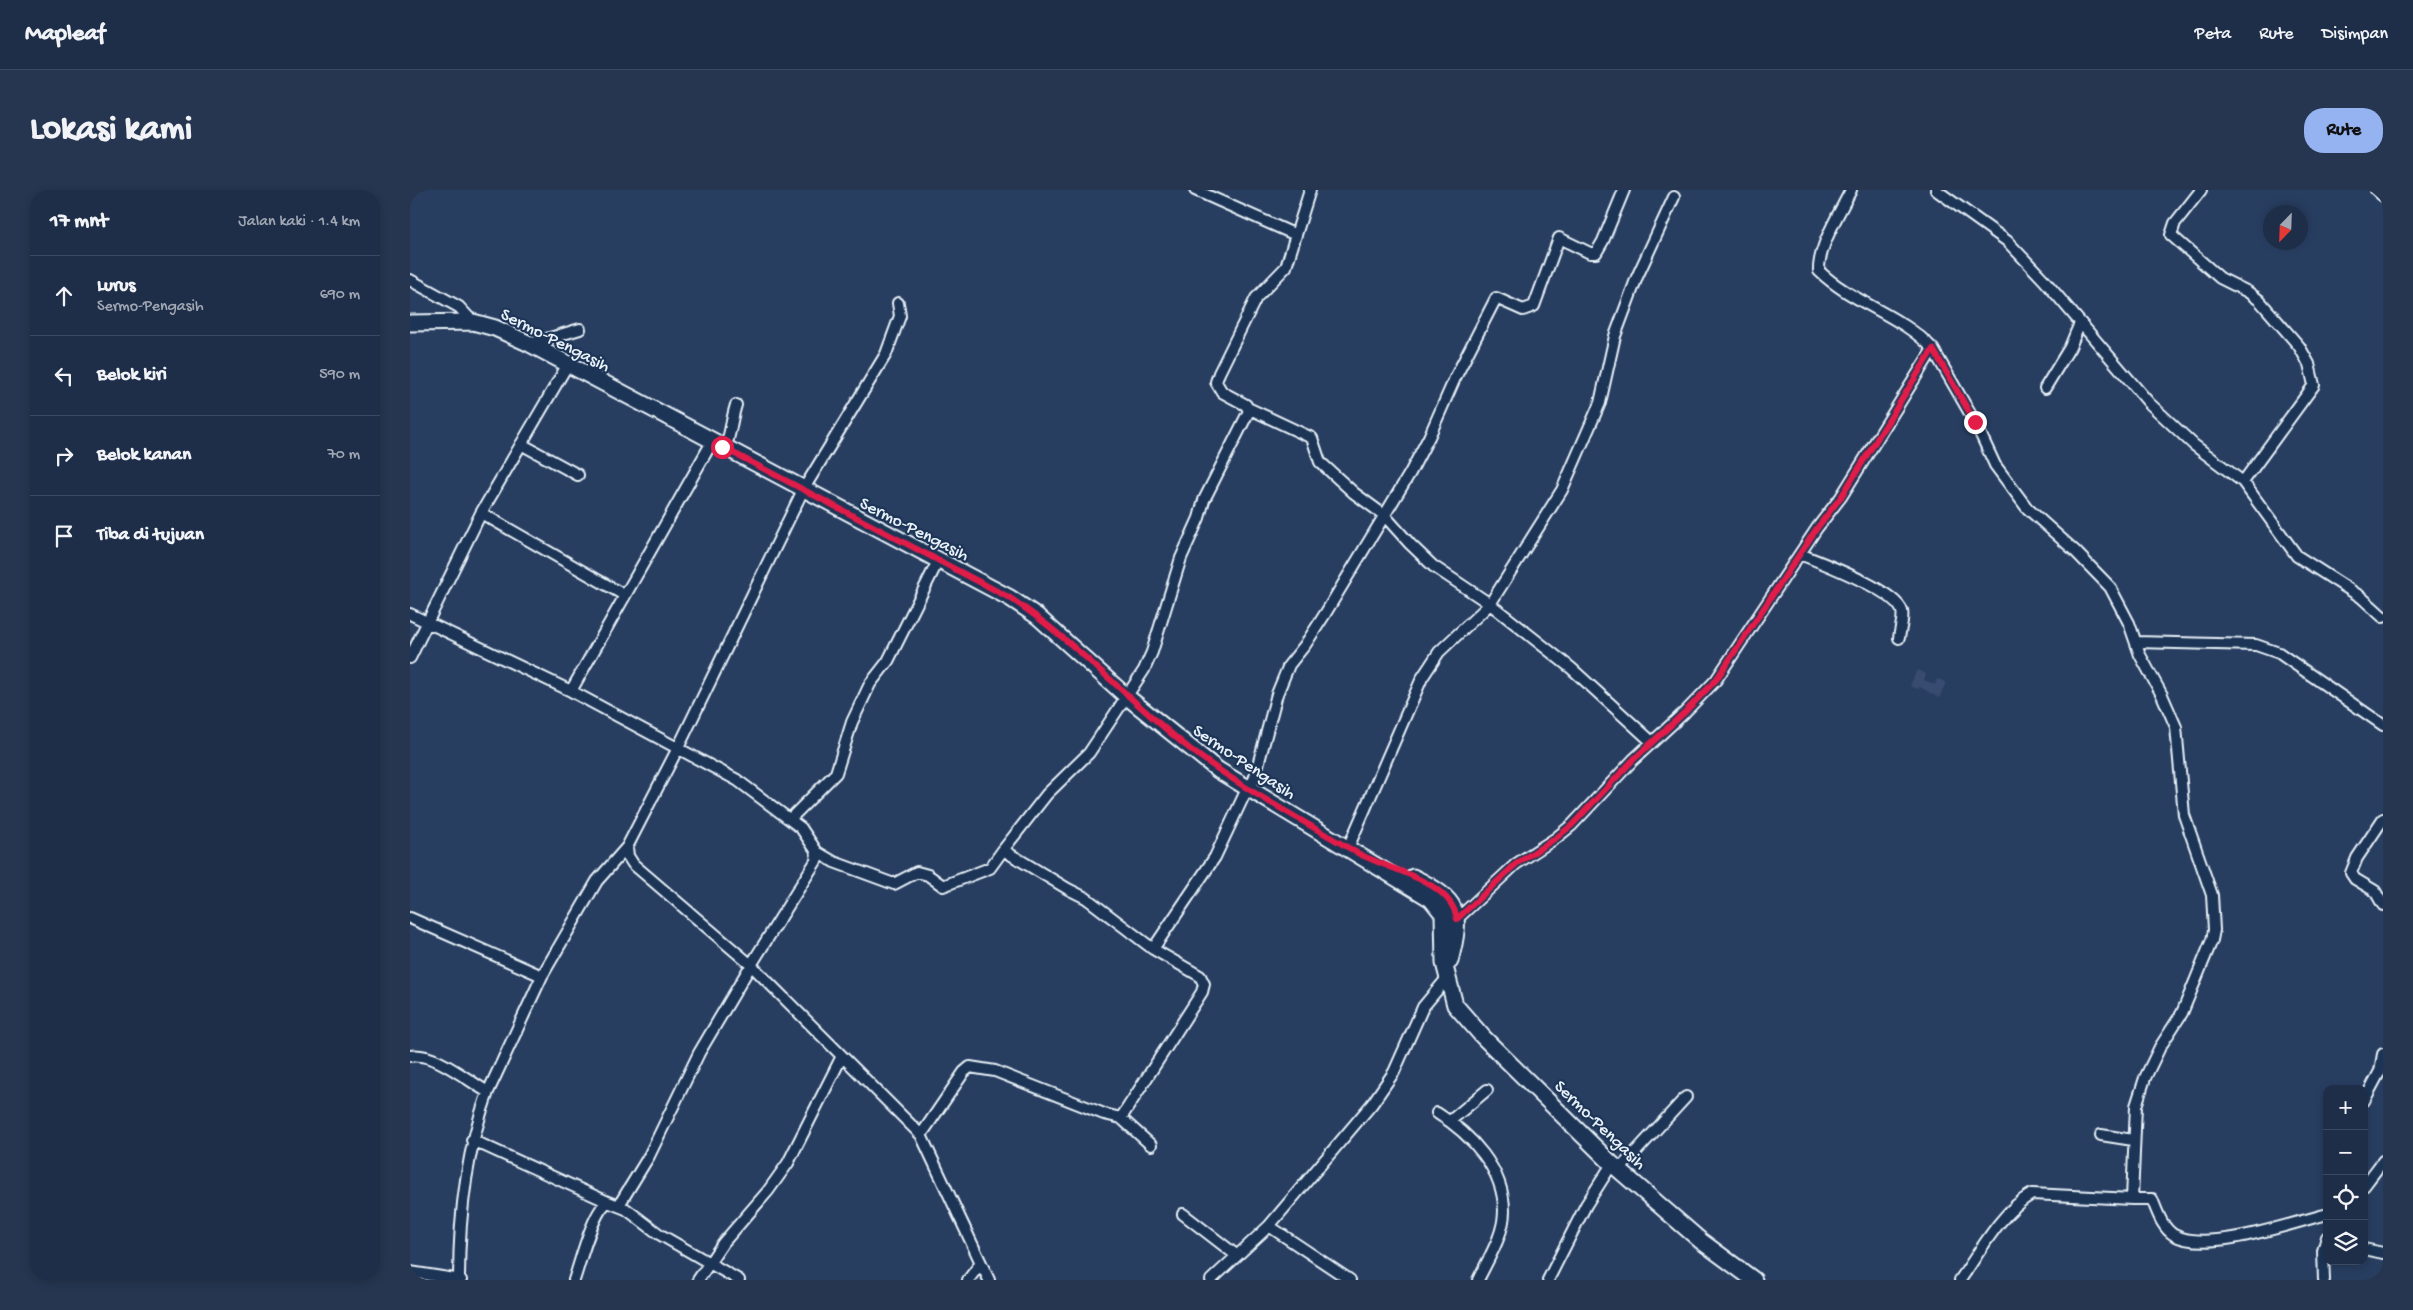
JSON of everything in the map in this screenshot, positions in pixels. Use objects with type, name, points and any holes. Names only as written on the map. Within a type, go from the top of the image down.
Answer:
[{"type":"main road","name":"Sermo-Pengasih","points":[[410,323],[473,322],[495,328],[530,344],[1010,598],[1037,616],[1126,696],[1189,748],[1247,789],[1422,893],[1438,906],[1445,924],[1444,963],[1450,994],[1460,1011],[1616,1167],[1701,1241],[1754,1280]]},
{"type":"main road","name":"Sermo-Pengasih","points":[[1353,851],[1433,887],[1450,901],[1455,909],[1457,919],[1447,976]]},
{"type":"street","points":[[1195,190],[1296,235]]},
{"type":"street","points":[[1310,190],[1286,267],[1264,289],[1252,305],[1216,382],[1222,392],[1250,409],[1312,438],[1320,462],[1354,493],[1384,515],[1410,544],[1434,566],[1490,604],[1570,668],[1652,742]]},
{"type":"street","points":[[1153,949],[1215,857],[1247,789],[1258,771],[1270,719],[1282,679],[1289,665],[1305,646],[1410,473],[1429,437],[1455,378],[1496,298],[1523,310],[1534,306],[1560,238],[1590,253],[1596,253],[1624,190]]},
{"type":"street","points":[[1851,190],[1825,245],[1818,264],[1818,271],[1844,290],[1922,338],[1933,349],[1975,422],[1995,465],[2027,508],[2075,551],[2110,587],[2129,623],[2140,655],[2162,695],[2176,727],[2184,815],[2212,895],[2215,918],[2212,940],[2182,1013],[2160,1048],[2145,1078],[2136,1106],[2133,1140],[2132,1198]]},
{"type":"street","points":[[1936,190],[2007,241],[2044,280],[2148,402],[2194,445],[2243,482],[2297,556],[2361,597],[2383,617]]},
{"type":"street","points":[[2201,190],[2173,226],[2171,235],[2220,278],[2248,292],[2259,300],[2299,346],[2309,364],[2314,385],[2243,482]]},
{"type":"street","points":[[2376,190],[2383,196]]},
{"type":"street","points":[[1353,851],[1422,678],[1440,652],[1490,604],[1528,546],[1566,481],[1600,404],[1615,336],[1627,302],[1674,197]]},
{"type":"street","points":[[410,280],[459,307],[473,322]]},
{"type":"street","points":[[410,1272],[460,1280],[464,1196],[472,1140],[488,1092],[542,976],[597,881],[623,851],[678,748],[803,490],[886,354],[900,316],[898,303]]},
{"type":"street","points":[[2044,388],[2070,347],[2080,323]]},
{"type":"street","points":[[530,344],[580,329]]},
{"type":"street","points":[[1457,919],[1516,864],[1556,838],[1572,825],[1652,742],[1716,680],[1845,490],[1933,349]]},
{"type":"street","points":[[410,658],[481,513],[568,364]]},
{"type":"street","points":[[572,691],[624,595],[718,445],[730,434],[730,425],[736,405]]},
{"type":"street","points":[[410,614],[572,691],[737,780],[801,828],[817,852],[834,862],[894,884],[917,872],[928,875],[943,886],[990,868],[1046,794],[1089,753],[1126,696],[1152,652],[1181,558],[1204,500],[1250,409]]},
{"type":"street","points":[[521,444],[578,475]]},
{"type":"street","points":[[481,513],[624,595]]},
{"type":"street","points":[[1800,554],[1860,579],[1896,601],[1903,612],[1899,638]]},
{"type":"street","points":[[790,820],[836,773],[852,722],[870,684],[888,661],[938,561]]},
{"type":"street","points":[[2136,642],[2256,645],[2268,648],[2287,659],[2383,726]]},
{"type":"street","points":[[2383,819],[2356,858],[2350,873],[2355,879],[2375,891],[2383,905]]},
{"type":"street","points":[[1003,850],[1086,898],[1153,949],[1200,976],[1204,984],[1193,1007],[1121,1118]]},
{"type":"street","points":[[623,851],[630,860],[751,965],[921,1135],[989,1280]]},
{"type":"street","points":[[620,1205],[656,1143],[699,1053],[816,861],[817,852]]},
{"type":"street","points":[[410,918],[542,976]]},
{"type":"street","points":[[1211,1280],[1269,1226],[1385,1087],[1394,1072],[1415,1020],[1447,976]]},
{"type":"street","points":[[2368,1094],[2380,1071],[2383,1054]]},
{"type":"street","points":[[410,1056],[429,1058],[450,1068],[488,1092]]},
{"type":"street","points":[[698,1280],[723,1243],[768,1191],[788,1163],[842,1056]]},
{"type":"street","points":[[921,1135],[964,1072],[970,1067],[995,1071],[1104,1114],[1121,1118],[1151,1145]]},
{"type":"street","points":[[1450,1121],[1487,1090]]},
{"type":"street","points":[[1548,1280],[1586,1205],[1616,1167],[1686,1097]]},
{"type":"street","points":[[1437,1113],[1450,1121],[1491,1164],[1497,1176],[1504,1212],[1499,1234],[1478,1280]]},
{"type":"street","points":[[2100,1135],[2133,1140]]},
{"type":"street","points":[[472,1140],[608,1202],[620,1205],[658,1234],[739,1280]]},
{"type":"street","points":[[2368,1181],[2383,1161]]},
{"type":"street","points":[[1960,1280],[2004,1219],[2022,1200],[2032,1194],[2152,1199],[2163,1224],[2174,1235],[2204,1241],[2269,1231],[2323,1214]]},
{"type":"street","points":[[574,1280],[601,1208],[608,1202]]},
{"type":"street","points":[[1183,1214],[1236,1255]]},
{"type":"street","points":[[1269,1226],[1350,1280]]},
{"type":"street","points":[[2368,1250],[2383,1253]]},
{"type":"street","points":[[968,1280],[981,1263]]},
{"type":"street","points":[[2323,1265],[2324,1280]]},
{"type":"shaded area","points":[[1917,670],[1926,674],[1924,680],[1935,685],[1937,679],[1946,682],[1939,698],[1920,687],[1918,689],[1910,686]]},
{"type":"route","points":[[722,447],[1010,598],[1037,616],[1126,696],[1218,770],[1258,796],[1358,854],[1403,872],[1433,887],[1444,894],[1450,901],[1455,909],[1457,919],[1516,864],[1556,838],[1572,825],[1633,760],[1685,712],[1716,680],[1817,528],[1841,497],[1933,349],[1975,422]]}]
